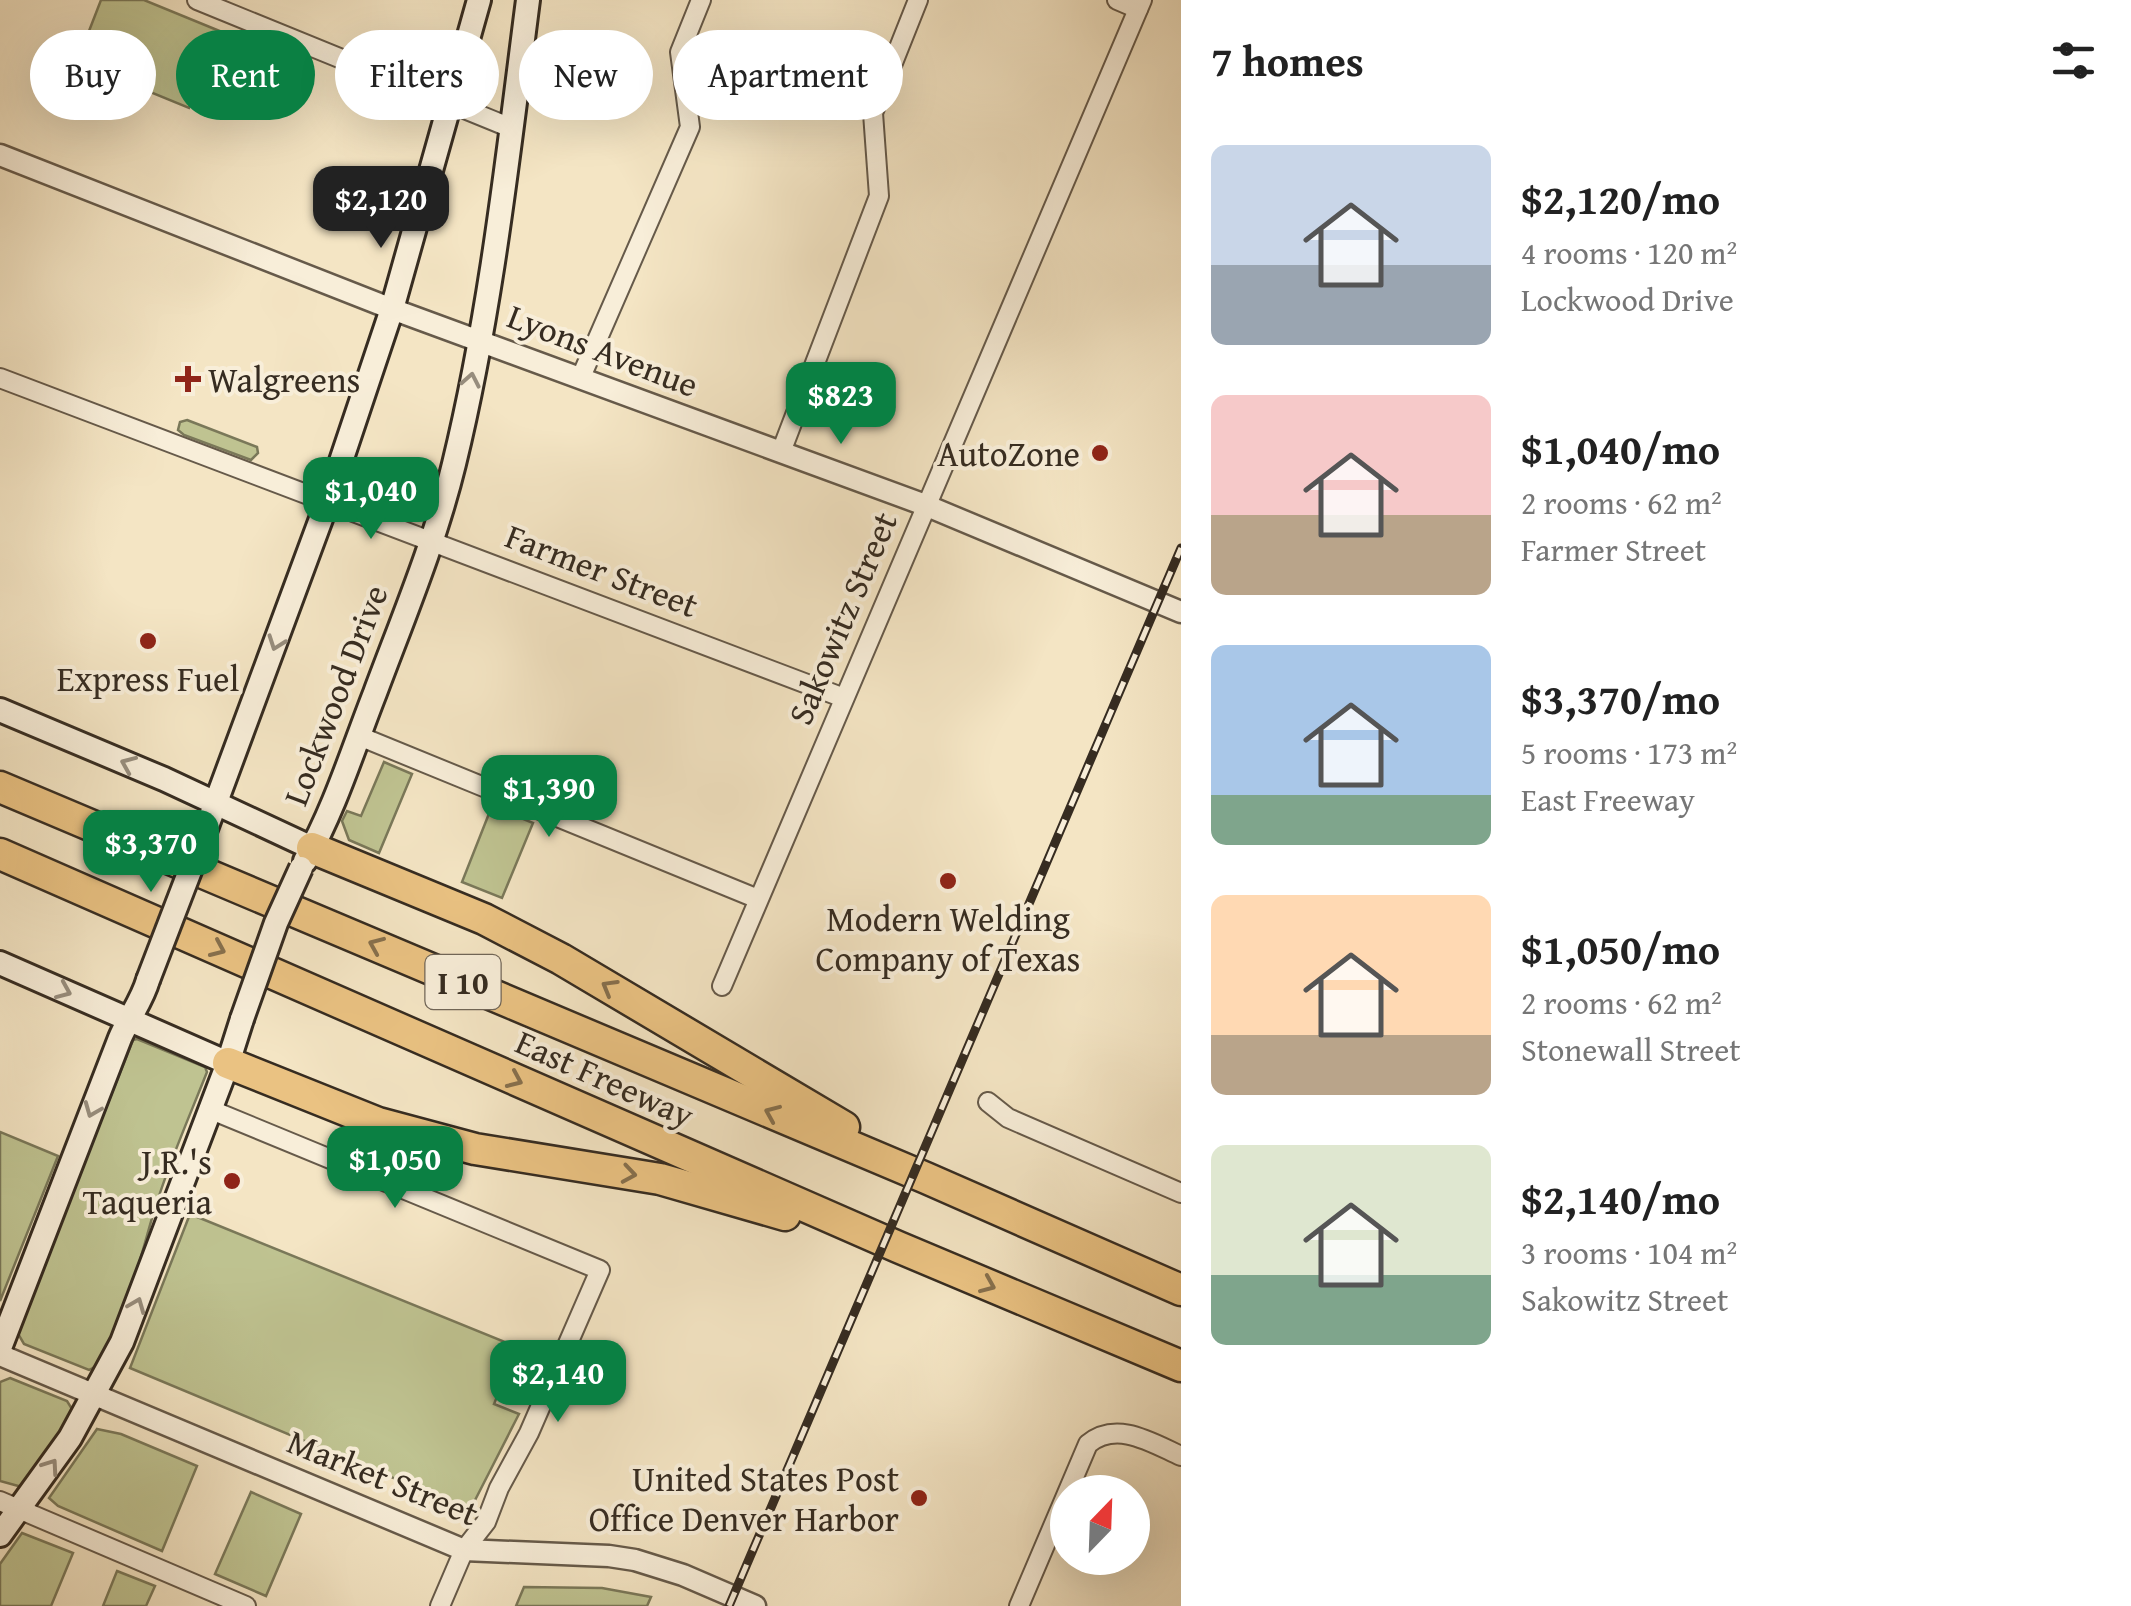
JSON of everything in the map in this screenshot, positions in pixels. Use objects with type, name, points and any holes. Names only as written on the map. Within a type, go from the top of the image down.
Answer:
[{"type":"highway","name":"East Freeway","points":[[0,786],[1181,1290]]},
{"type":"highway","name":"East Freeway","points":[[0,854],[898,1247],[1181,1366]]},
{"type":"highway","points":[[307,858],[484,918],[718,1050],[926,1178]]},
{"type":"highway","points":[[228,1062],[378,1124],[475,1149],[660,1179],[898,1247]]},
{"type":"main road","name":"Lockwood Drive","points":[[470,30],[479,0]]},
{"type":"main road","name":"Lockwood Drive","points":[[0,1535],[10,1505],[70,1438],[122,1342],[228,1062],[272,932],[358,736],[432,539],[456,460],[479,338],[528,0]]},
{"type":"main road","name":"Lockwood Drive","points":[[0,1351],[128,1020],[142,1001],[328,500],[392,309],[444,120]]},
{"type":"main road","points":[[0,710],[217,805],[307,858]]},
{"type":"main road","points":[[0,963],[228,1062]]},
{"type":"street","points":[[197,0],[335,57]]},
{"type":"street","points":[[581,377],[690,128],[680,52],[700,0]]},
{"type":"street","points":[[781,452],[880,196],[873,113],[918,0]]},
{"type":"street","points":[[1117,0],[1140,4]]},
{"type":"street","name":"Sakowitz Street","points":[[722,986],[1140,4]]},
{"type":"street","points":[[490,120],[511,128]]},
{"type":"street","name":"Lyons Avenue","points":[[0,155],[392,309],[926,505],[1181,612]]},
{"type":"street","name":"Farmer Street","points":[[0,378],[844,698]]},
{"type":"street","points":[[358,736],[758,899]]},
{"type":"street","points":[[988,1102],[1008,1118],[1181,1193]]},
{"type":"street","points":[[209,1109],[600,1270],[529,1433],[499,1488],[486,1522],[464,1550],[440,1606]]},
{"type":"street","name":"Market Street","points":[[0,1351],[464,1550],[635,1560],[755,1606]]},
{"type":"street","points":[[1019,1606],[1088,1444],[1099,1435],[1124,1433],[1181,1456]]},
{"type":"street","points":[[10,1505],[246,1606]]},
{"type":"green space","points":[[101,0],[144,0],[217,30],[176,30],[176,103],[156,94],[156,30],[89,30]]},
{"type":"green space","points":[[187,420],[257,447],[258,453],[251,460],[184,435],[178,430],[180,422]]},
{"type":"green space","points":[[384,762],[412,774],[379,853],[349,840],[342,821],[347,811],[361,816]]},
{"type":"green space","points":[[492,806],[533,823],[502,898],[462,882]]},
{"type":"green space","points":[[133,1040],[205,1067],[207,1072],[162,1186],[120,1321],[100,1361],[89,1370],[24,1344],[17,1332]]},
{"type":"green space","points":[[0,1132],[58,1156],[0,1301]]},
{"type":"green space","points":[[190,1214],[517,1347],[494,1404],[519,1414],[470,1510],[130,1368]]},
{"type":"green space","points":[[10,1378],[67,1401],[72,1409],[69,1421],[22,1487],[0,1481],[0,1382]]},
{"type":"green space","points":[[97,1429],[121,1434],[197,1466],[162,1551],[58,1506],[49,1498]]},
{"type":"green space","points":[[251,1492],[301,1514],[266,1596],[215,1574]]},
{"type":"green space","points":[[22,1533],[73,1553],[51,1606],[0,1606],[0,1564]]},
{"type":"green space","points":[[117,1571],[155,1586],[146,1606],[103,1606]]},
{"type":"green space","points":[[524,1587],[602,1588],[651,1597],[647,1606],[516,1606]]},
{"type":"railway","points":[[729,1606],[1181,548]]},
{"type":"place","name":"Walgreens","points":[[188,379]]},
{"type":"place","name":"AutoZone","points":[[1100,453]]},
{"type":"place","name":"Express Fuel","points":[[148,641]]},
{"type":"place","name":"Modern Welding Company of Texas","points":[[948,881]]},
{"type":"place","name":"J.R.'s Taqueria","points":[[232,1181]]},
{"type":"place","name":"United States Post Office Denver Harbor","points":[[919,1498]]}]
